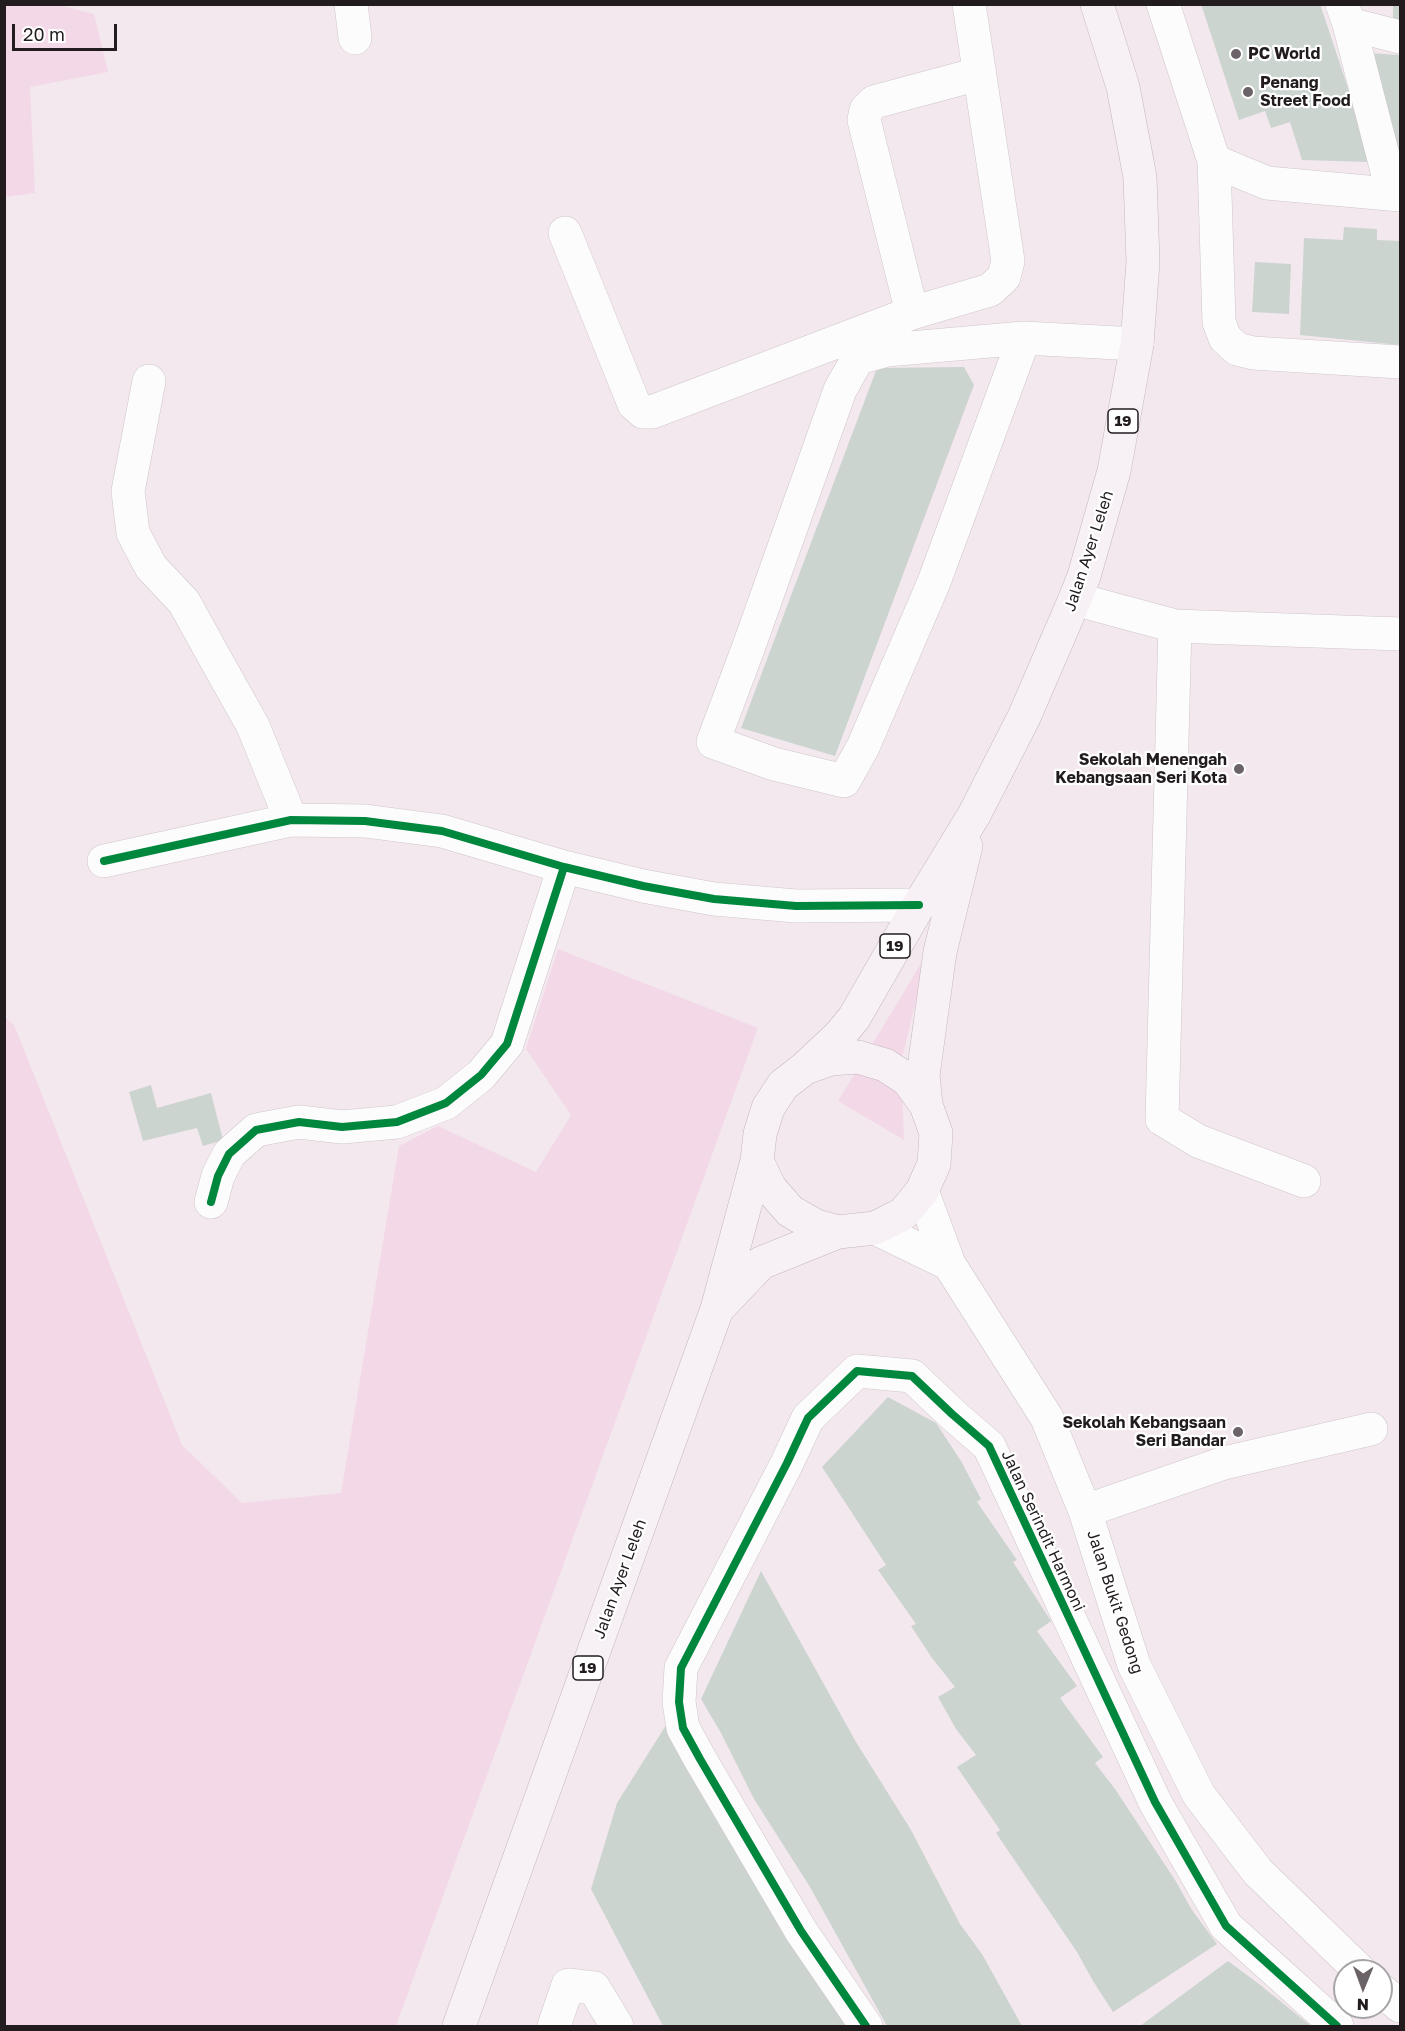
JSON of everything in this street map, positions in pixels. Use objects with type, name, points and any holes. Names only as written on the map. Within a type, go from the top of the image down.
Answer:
[{"type":"main road","name":"Jalan Ayer Leleh","points":[[805,1068],[839,1036],[854,1018],[974,815],[1024,717],[1075,599],[1084,576],[1114,471],[1137,344],[1143,262],[1140,177],[1123,87],[1096,4]]},
{"type":"main road","points":[[717,1309],[761,1263],[838,1232],[875,1228],[903,1214],[922,1191],[934,1164],[936,1133],[926,1105],[923,1075],[940,952],[974,815]]},
{"type":"main road","points":[[838,1232],[816,1226],[790,1211],[770,1188],[758,1161],[760,1134],[768,1108],[783,1085],[805,1068],[831,1059],[858,1057],[885,1065],[908,1080],[926,1105]]},
{"type":"main road","name":"Jalan Ayer Leleh","points":[[459,2026],[717,1309],[758,1161]]},
{"type":"street","points":[[351,4],[355,38]]},
{"type":"street","points":[[565,233],[634,404],[643,412],[652,412],[912,313],[990,290],[1004,277],[1008,261],[969,4]]},
{"type":"street","points":[[1163,4],[1214,161],[1219,322],[1225,338],[1237,349],[1253,353],[1401,362]]},
{"type":"street","points":[[1214,161],[1267,183],[1397,195],[1346,14]]},
{"type":"street","points":[[1346,14],[1401,37]]},
{"type":"street","points":[[912,313],[864,120],[866,110],[874,102],[978,74]]},
{"type":"street","points":[[1024,338],[934,582],[863,747],[844,781],[774,764],[712,742],[840,390],[858,358],[887,350],[1024,338],[1137,344]]},
{"type":"street","points":[[149,381],[128,491],[133,533],[151,567],[184,602],[222,669],[253,726],[291,820]]},
{"type":"street","points":[[1075,599],[1175,626],[1401,634]]},
{"type":"street","points":[[1175,626],[1162,1119],[1198,1141],[1305,1181]]},
{"type":"street","points":[[104,861],[291,820],[365,821],[442,831],[564,867],[643,886],[714,899],[796,906],[919,905]]},
{"type":"street","points":[[210,1202],[218,1176],[229,1154],[256,1130],[299,1122],[342,1127],[397,1122],[446,1103],[481,1075],[507,1044],[564,867]]},
{"type":"street","name":"Jalan Bukit Gedong","points":[[922,1191],[949,1264],[1047,1418],[1085,1511],[1134,1665],[1199,1795],[1258,1872],[1348,1959]]},
{"type":"street","points":[[875,1228],[949,1264]]},
{"type":"street","name":"Jalan Serindit Harmoni","points":[[866,2026],[801,1931],[700,1759],[683,1728],[679,1702],[681,1668],[787,1463],[807,1418],[857,1371],[912,1376],[989,1446],[1155,1802],[1226,1926],[1337,2026]]},
{"type":"street","points":[[1085,1511],[1224,1463],[1371,1429]]},
{"type":"street","points":[[554,2026],[568,1985],[594,1988],[616,2026]]},
{"type":"shaded area","points":[[5,4],[59,5],[94,14],[108,72],[30,87],[35,193],[5,197]]},
{"type":"shaded area","points":[[558,949],[758,1028],[396,2026],[5,2026],[5,1017],[14,1025],[182,1445],[242,1503],[341,1493],[399,1146],[438,1126],[536,1172],[571,1115],[526,1049]]},
{"type":"shaded area","points":[[928,952],[901,1062],[904,1140],[838,1101]]},
{"type":"building","points":[[1201,4],[1320,4],[1357,115],[1369,162],[1302,160],[1290,122],[1271,128],[1265,111],[1239,120]]},
{"type":"building","points":[[1393,4],[1400,4],[1400,28],[1393,27]]},
{"type":"building","points":[[1368,53],[1400,55],[1400,168]]},
{"type":"building","points":[[1344,227],[1377,229],[1377,240],[1400,241],[1400,345],[1300,335],[1304,238],[1343,240]]},
{"type":"building","points":[[1255,262],[1291,264],[1289,314],[1252,312]]},
{"type":"building","points":[[964,367],[974,385],[835,756],[741,728],[877,368]]},
{"type":"building","points":[[151,1085],[157,1108],[211,1093],[223,1140],[203,1146],[197,1128],[143,1141],[129,1092]]},
{"type":"building","points":[[888,1397],[936,1423],[961,1461],[981,1499],[977,1502],[1017,1560],[1013,1562],[1051,1621],[1037,1631],[1077,1686],[1060,1698],[1103,1757],[1095,1763],[1115,1789],[1192,1910],[1217,1944],[1113,2012],[1077,1952],[996,1833],[1000,1830],[957,1767],[976,1755],[956,1729],[938,1697],[955,1687],[911,1626],[916,1624],[878,1570],[886,1565],[822,1467]]},
{"type":"building","points":[[761,1571],[856,1742],[911,1830],[960,1924],[982,1954],[1022,2026],[887,2026],[810,1887],[754,1799],[701,1699]]},
{"type":"building","points":[[668,1722],[857,2026],[663,2026],[591,1889],[617,1803]]},
{"type":"building","points":[[1228,1961],[1311,2026],[1140,2026]]},
{"type":"cycle path","points":[[104,861],[291,820],[365,821],[442,831],[564,867],[643,886],[714,899],[796,906],[919,905]]},
{"type":"cycle path","points":[[211,1202],[218,1176],[229,1154],[256,1130],[299,1122],[342,1127],[397,1122],[446,1103],[481,1075],[507,1044],[564,867]]},
{"type":"cycle path","points":[[866,2026],[801,1931],[700,1759],[683,1728],[679,1702],[681,1668],[808,1418],[857,1371],[912,1376],[989,1446],[1155,1802],[1226,1926],[1337,2026]]},
{"type":"place","name":"PC World","points":[[1236,54]]},
{"type":"place","name":"Penang Street Food","points":[[1248,92]]},
{"type":"place","name":"Sekolah Menengah Kebangsaan Seri Kota","points":[[1239,769]]},
{"type":"place","name":"Sekolah Kebangsaan Seri Bandar","points":[[1238,1432]]}]
